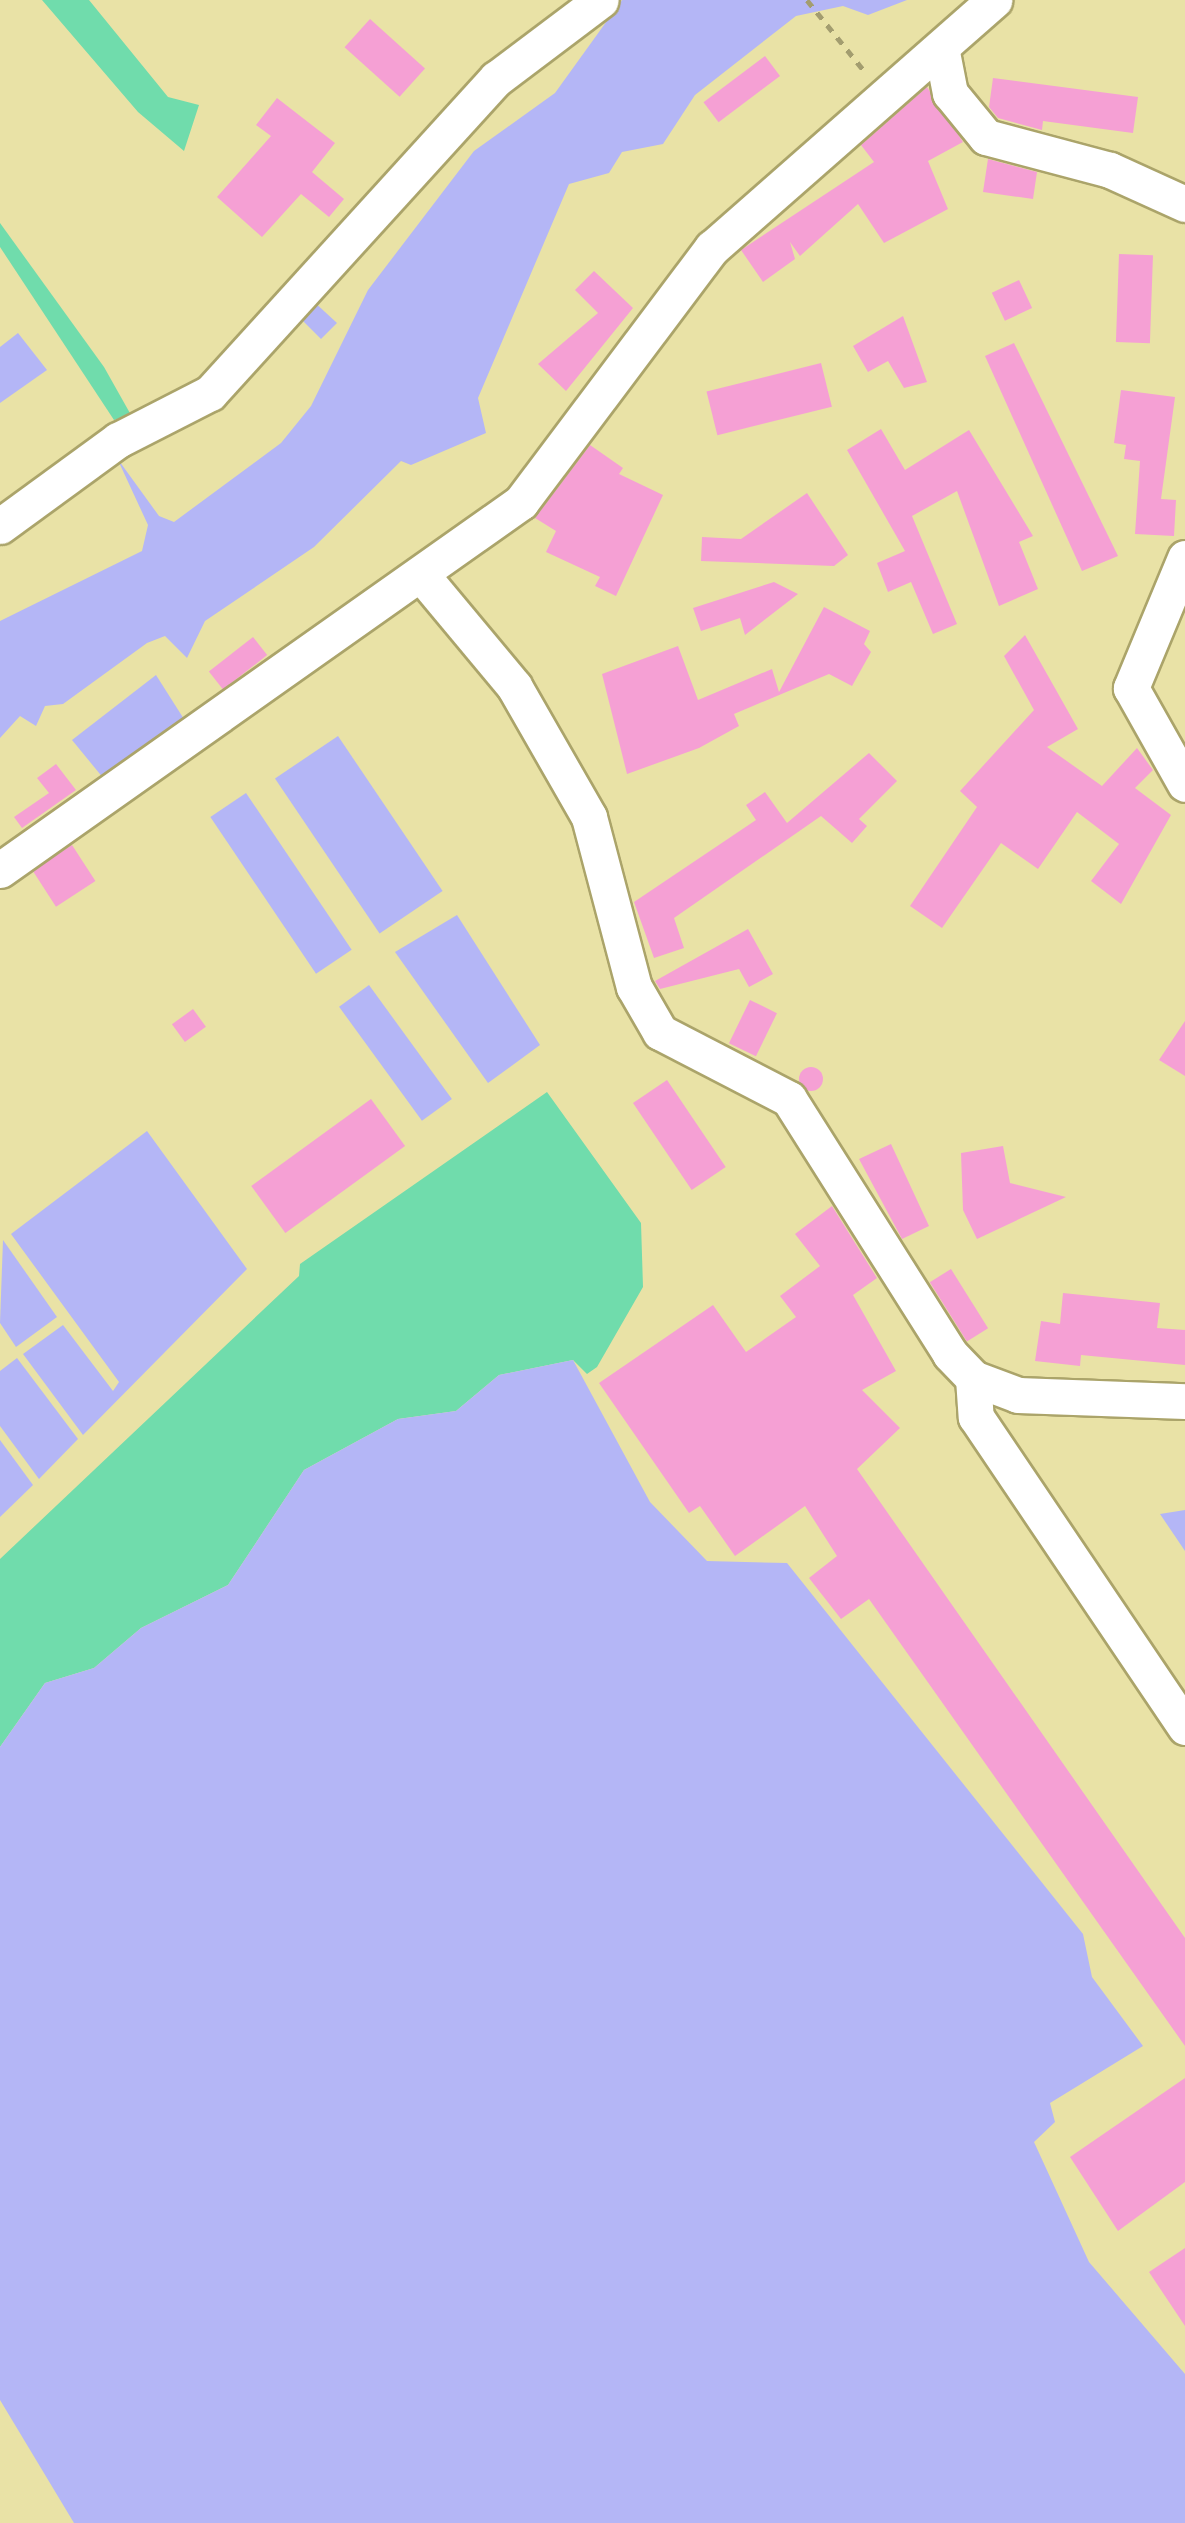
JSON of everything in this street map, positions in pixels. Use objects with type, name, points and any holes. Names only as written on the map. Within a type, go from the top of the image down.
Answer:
[{"type":"street","points":[[0,526],[118,440],[210,394],[496,80],[601,0]]},
{"type":"street","points":[[0,870],[424,578],[522,502],[712,248],[888,100],[994,0]]},
{"type":"street","points":[[942,52],[950,93],[986,137],[1110,170],[1185,204]]},
{"type":"street","points":[[1185,558],[1132,688],[1185,784]]},
{"type":"street","points":[[424,578],[514,686],[589,817],[634,988],[660,1032],[789,1099],[972,1378],[976,1417],[1185,1727]]},
{"type":"street","points":[[972,1378],[1018,1395],[1185,1401]]},
{"type":"path","points":[[808,0],[888,100]]},
{"type":"green space","points":[[42,0],[89,0],[168,97],[199,105],[184,151],[138,112]]},
{"type":"green space","points":[[0,223],[104,367],[131,415],[114,420],[0,247]]},
{"type":"green space","points":[[547,1092],[641,1223],[643,1287],[597,1367],[587,1374],[573,1360],[499,1375],[456,1411],[398,1419],[304,1470],[228,1585],[141,1628],[94,1668],[45,1683],[0,1747],[0,1559],[299,1276],[300,1264]]},
{"type":"water","points":[[622,0],[907,0],[868,15],[843,6],[796,16],[695,95],[663,144],[622,152],[609,173],[569,184],[478,398],[486,433],[411,465],[401,461],[314,547],[205,621],[187,658],[165,636],[147,643],[63,704],[45,706],[36,726],[20,716],[0,738],[0,621],[142,551],[148,525],[117,458],[159,516],[174,522],[281,443],[311,406],[368,290],[474,151],[555,93]]},
{"type":"water","points":[[312,300],[337,323],[321,339],[299,317]]},
{"type":"water","points":[[18,333],[47,370],[0,403],[0,347]]},
{"type":"water","points":[[156,675],[189,727],[104,779],[72,740]]},
{"type":"water","points":[[338,736],[443,891],[380,934],[275,778]]},
{"type":"water","points":[[246,793],[352,950],[316,974],[210,817]]},
{"type":"water","points":[[457,915],[540,1045],[488,1083],[395,952]]},
{"type":"water","points":[[369,985],[452,1099],[422,1121],[339,1007]]},
{"type":"water","points":[[147,1131],[247,1269],[83,1435],[23,1354],[63,1325],[113,1391],[119,1382],[11,1234]]},
{"type":"water","points":[[3,1240],[57,1317],[16,1347],[0,1323]]},
{"type":"water","points":[[17,1358],[78,1439],[39,1479],[0,1426],[0,1371]]},
{"type":"water","points":[[573,1360],[650,1502],[707,1561],[787,1563],[1083,1934],[1092,1977],[1143,2046],[1050,2103],[1055,2122],[1034,2142],[1089,2262],[1185,2374],[1185,2523],[74,2523],[0,2400],[0,1747],[45,1683],[94,1668],[141,1628],[228,1585],[304,1470],[398,1419],[456,1411],[499,1375]]},
{"type":"water","points":[[0,1440],[33,1485],[0,1517]]},
{"type":"water","points":[[1185,1510],[1185,1551],[1160,1514]]},
{"type":"building","points":[[370,19],[425,69],[400,97],[345,47]]},
{"type":"building","points":[[765,56],[780,76],[719,122],[704,102]]},
{"type":"building","points":[[993,78],[1138,97],[1133,133],[1043,121],[1042,130],[998,118],[989,107]]},
{"type":"building","points":[[927,87],[963,142],[928,161],[948,209],[884,243],[858,204],[800,256],[790,242],[795,259],[763,282],[741,250],[874,162],[861,145]]},
{"type":"building","points":[[277,98],[335,143],[312,172],[344,199],[329,217],[301,194],[262,237],[217,197],[271,136],[256,125]]},
{"type":"building","points":[[988,159],[1037,172],[1033,199],[983,192]]},
{"type":"building","points":[[1119,254],[1153,255],[1150,343],[1116,342]]},
{"type":"building","points":[[594,271],[633,308],[566,391],[538,364],[598,313],[575,290]]},
{"type":"building","points":[[1019,280],[1032,308],[1005,321],[992,293]]},
{"type":"building","points":[[903,316],[927,382],[904,388],[888,361],[868,372],[853,346]]},
{"type":"building","points":[[1014,343],[1118,556],[1082,571],[985,356]]},
{"type":"building","points":[[821,363],[832,407],[717,435],[707,392]]},
{"type":"building","points":[[1121,390],[1175,397],[1161,499],[1176,500],[1174,536],[1135,534],[1140,461],[1124,459],[1126,445],[1114,443]]},
{"type":"building","points":[[881,429],[905,470],[969,430],[1033,536],[1019,542],[1038,589],[999,606],[957,491],[912,516],[957,624],[933,634],[911,582],[888,592],[877,563],[905,551],[847,450]]},
{"type":"building","points":[[590,445],[623,468],[619,474],[663,495],[616,596],[595,586],[600,577],[546,552],[556,531],[535,518]]},
{"type":"building","points":[[807,493],[848,555],[834,566],[701,561],[702,537],[741,539]]},
{"type":"building","points":[[774,582],[798,594],[745,635],[740,618],[701,631],[693,608]]},
{"type":"building","points":[[824,607],[870,631],[864,644],[871,652],[852,686],[829,674],[734,714],[739,726],[699,748],[627,774],[602,674],[678,646],[698,700],[772,669],[779,692]]},
{"type":"building","points":[[1025,635],[1078,729],[1047,747],[1102,786],[1137,748],[1153,770],[1135,788],[1171,815],[1121,904],[1091,881],[1119,844],[1077,812],[1038,869],[1001,843],[942,928],[910,906],[977,807],[960,791],[1034,710],[1004,656]]},
{"type":"building","points":[[253,637],[267,655],[223,690],[209,671]]},
{"type":"building","points":[[869,753],[897,781],[859,819],[867,826],[852,843],[821,816],[674,918],[684,948],[654,958],[634,902],[756,820],[746,805],[765,792],[787,823]]},
{"type":"building","points":[[56,764],[76,790],[22,828],[14,817],[49,793],[37,778]]},
{"type":"building","points":[[72,845],[95,881],[56,907],[33,871]]},
{"type":"building","points":[[748,929],[773,974],[749,987],[739,969],[660,989],[655,981]]},
{"type":"building","points":[[750,1000],[777,1013],[756,1056],[729,1043]]},
{"type":"building","points":[[193,1009],[206,1027],[185,1042],[172,1024]]},
{"type":"building","points":[[1185,1021],[1185,1076],[1159,1060]]},
{"type":"building","points":[[811,1067],[823,1079],[811,1091],[799,1079]]},
{"type":"building","points":[[667,1080],[726,1167],[692,1190],[633,1103]]},
{"type":"building","points":[[371,1099],[405,1146],[285,1233],[251,1186]]},
{"type":"building","points":[[891,1144],[929,1226],[902,1239],[859,1159]]},
{"type":"building","points":[[1003,1146],[1010,1183],[1066,1197],[977,1239],[963,1210],[961,1153]]},
{"type":"building","points":[[832,1206],[877,1278],[853,1295],[896,1371],[862,1390],[900,1428],[857,1469],[1185,1938],[1185,2046],[869,1599],[841,1619],[809,1578],[837,1556],[805,1506],[735,1556],[700,1506],[689,1513],[599,1383],[713,1305],[746,1352],[796,1317],[780,1296],[820,1266],[795,1234]]},
{"type":"building","points":[[951,1269],[988,1328],[967,1342],[930,1282]]},
{"type":"building","points":[[1063,1293],[1160,1303],[1157,1328],[1185,1330],[1185,1365],[1081,1355],[1080,1366],[1035,1361],[1041,1321],[1060,1324]]},
{"type":"building","points":[[1185,2078],[1185,2182],[1118,2231],[1070,2157]]},
{"type":"building","points":[[1185,2248],[1185,2326],[1149,2272]]}]
